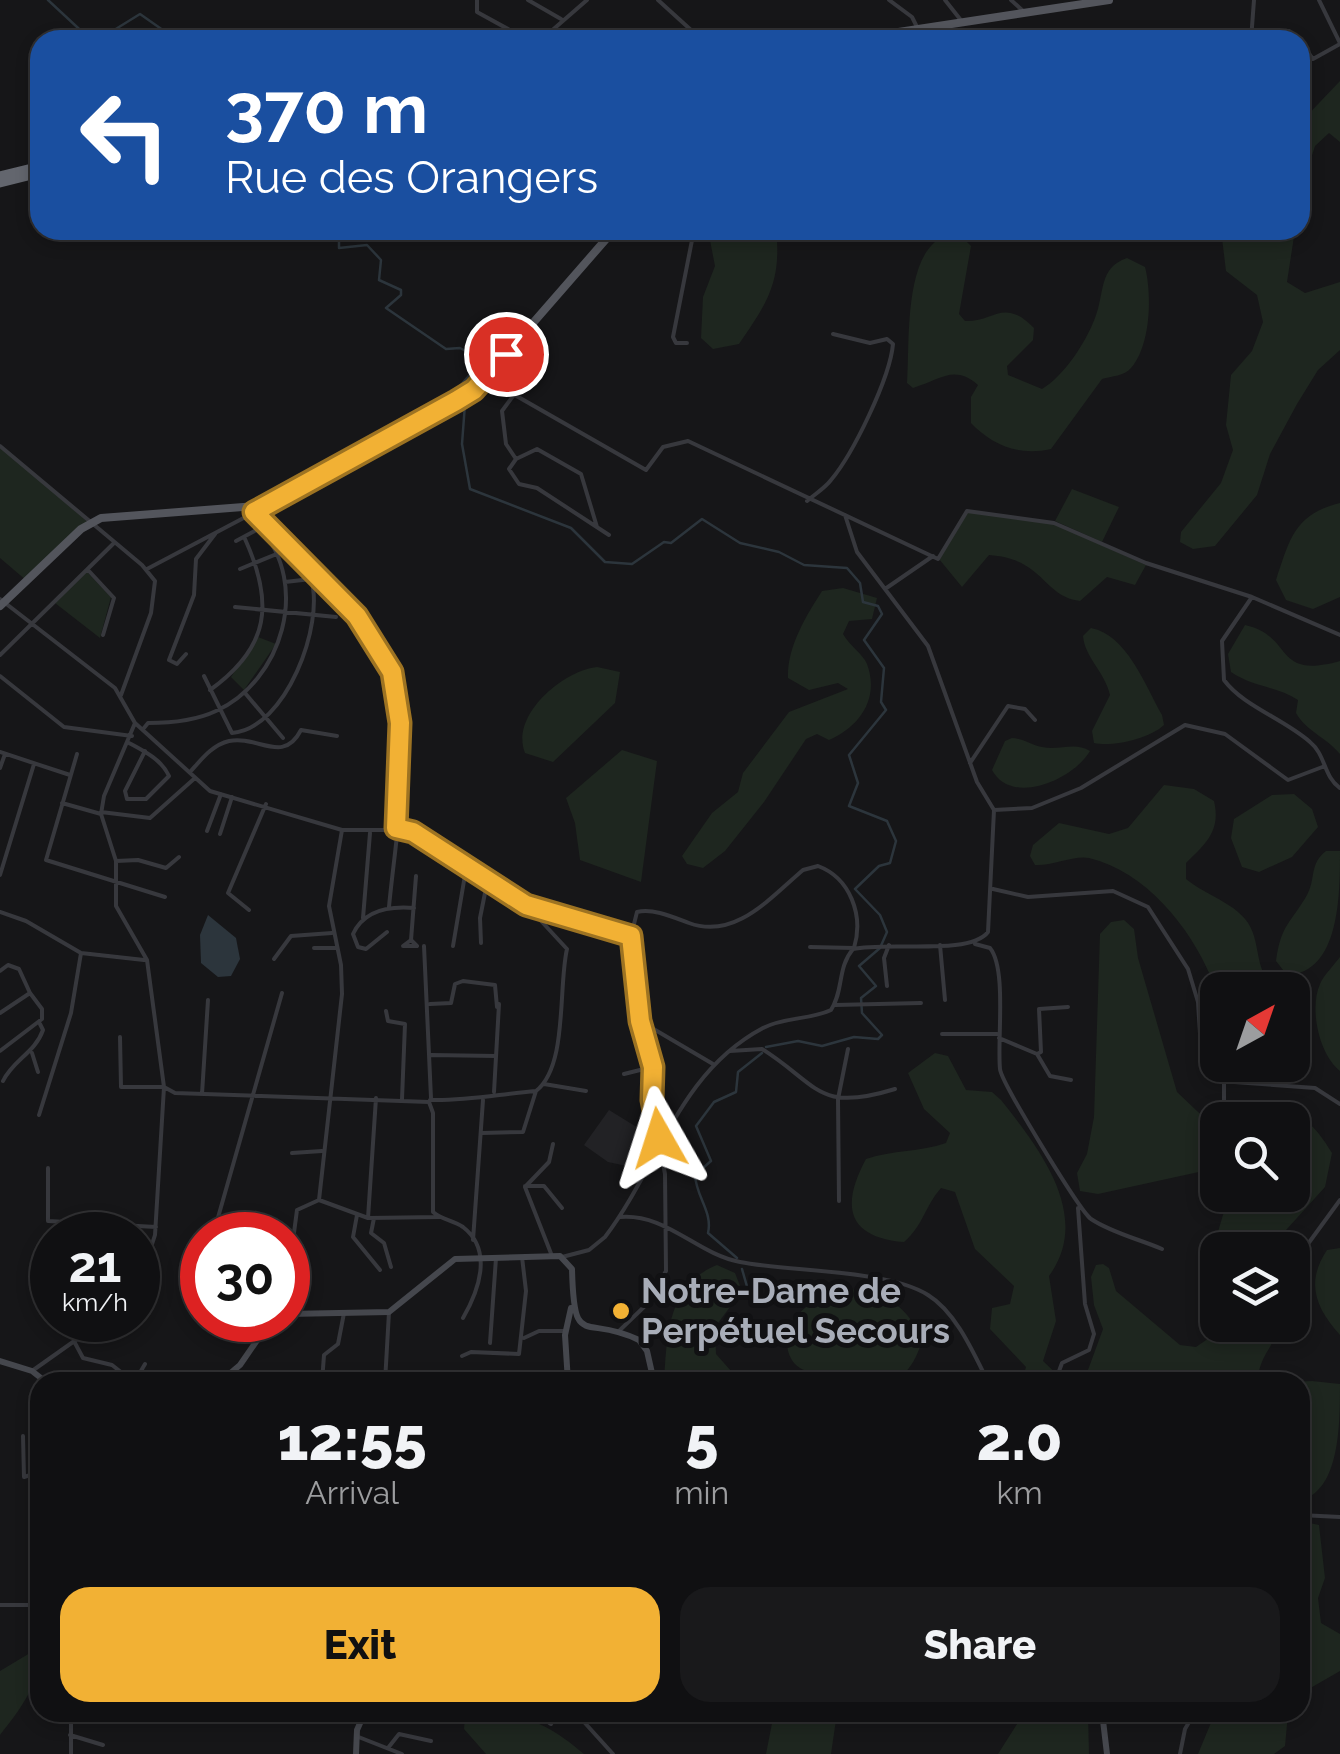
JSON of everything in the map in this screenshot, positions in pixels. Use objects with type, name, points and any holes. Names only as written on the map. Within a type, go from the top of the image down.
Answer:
[{"type":"highway","points":[[0,180],[30,172]]},
{"type":"main road","points":[[914,30],[1024,13],[1043,5],[1109,0]]},
{"type":"main road","points":[[1,602],[89,523],[109,516],[256,509],[456,401],[485,378],[605,240]]},
{"type":"main road","points":[[310,1314],[388,1312],[448,1262],[562,1257],[572,1268],[572,1306],[565,1331],[567,1372]]},
{"type":"main road","points":[[572,1306],[585,1326],[632,1336],[644,1345],[651,1372]]},
{"type":"main road","points":[[232,1372],[255,1342]]},
{"type":"main road","points":[[0,1361],[32,1371]]},
{"type":"main road","points":[[356,1754],[359,1722]]},
{"type":"main road","points":[[1103,1722],[1107,1754]]},
{"type":"street","points":[[477,0],[477,12],[508,30]]},
{"type":"street","points":[[528,0],[561,20]]},
{"type":"street","points":[[550,30],[587,0]]},
{"type":"street","points":[[658,0],[689,30]]},
{"type":"street","points":[[889,0],[912,16],[918,29]]},
{"type":"street","points":[[944,0],[958,13],[961,22]]},
{"type":"street","points":[[1011,0],[1024,13]]},
{"type":"street","points":[[1252,30],[1254,0]]},
{"type":"street","points":[[1310,53],[1315,59],[1340,44],[1320,0]]},
{"type":"street","points":[[938,26],[939,30]]},
{"type":"street","points":[[687,343],[676,343],[673,337],[692,240]]},
{"type":"street","points":[[807,501],[835,475],[880,392],[892,358],[893,344],[888,339],[870,343],[833,334]]},
{"type":"street","points":[[485,378],[646,470],[663,447],[688,441],[807,501],[933,556],[942,556],[958,520],[967,511],[980,509],[1054,522],[1146,564],[1252,598],[1340,635]]},
{"type":"street","points":[[513,396],[502,410],[506,444],[516,459]]},
{"type":"street","points":[[0,446],[147,569],[155,581],[156,597],[121,695]]},
{"type":"street","points":[[597,527],[581,474],[537,449],[516,459],[509,469],[519,484],[537,488],[609,535]]},
{"type":"street","points":[[147,569],[256,509],[357,616],[392,672],[400,723],[390,907]]},
{"type":"street","points":[[846,515],[858,552],[931,653],[970,762],[994,810],[988,932],[975,944]]},
{"type":"street","points":[[144,728],[147,724],[189,720],[218,710],[245,693],[274,653],[286,612],[284,582],[275,554],[262,529],[236,541]]},
{"type":"street","points":[[186,654],[177,664],[169,660],[194,594],[196,558],[215,534]]},
{"type":"street","points":[[210,690],[242,664],[255,641],[264,610],[262,576],[244,537]]},
{"type":"street","points":[[0,655],[114,544]]},
{"type":"street","points":[[240,569],[284,551]]},
{"type":"street","points":[[885,589],[933,556]]},
{"type":"street","points":[[88,570],[114,598],[103,636]]},
{"type":"street","points":[[204,676],[218,710],[234,734],[263,715],[288,688],[305,655],[314,614],[312,580],[284,582]]},
{"type":"street","points":[[1252,598],[1222,641],[1224,680],[1242,698],[1267,709],[1307,739],[1340,788]]},
{"type":"street","points":[[1,602],[121,695],[135,723],[195,778],[221,794],[266,804],[342,830],[370,833],[396,828],[413,832],[526,905],[567,949],[558,1041],[544,1084],[536,1091],[524,1132],[482,1133]]},
{"type":"street","points":[[235,607],[336,616]]},
{"type":"street","points":[[0,676],[68,729],[132,736]]},
{"type":"street","points":[[245,693],[283,738]]},
{"type":"street","points":[[970,762],[1008,706],[1025,710],[1035,720]]},
{"type":"street","points":[[135,723],[104,796],[101,813],[116,861],[114,883],[119,913],[147,960],[164,1086],[157,1212]]},
{"type":"street","points":[[994,810],[1032,808],[1081,788],[1185,725],[1226,734],[1255,760],[1288,780],[1325,766]]},
{"type":"street","points":[[190,772],[210,751],[228,742],[282,749],[294,742],[300,730],[337,736]]},
{"type":"street","points":[[128,743],[145,751],[169,776],[146,799],[128,800],[124,791],[145,751]]},
{"type":"street","points":[[0,768],[2,753],[70,775]]},
{"type":"street","points":[[77,754],[46,855],[49,864],[164,898]]},
{"type":"street","points":[[0,875],[34,764]]},
{"type":"street","points":[[62,803],[101,813],[150,818],[195,778]]},
{"type":"street","points":[[207,831],[221,794]]},
{"type":"street","points":[[220,834],[232,797]]},
{"type":"street","points":[[248,910],[228,893],[266,804]]},
{"type":"street","points":[[319,1200],[342,994],[329,906],[342,830]]},
{"type":"street","points":[[363,920],[370,833]]},
{"type":"street","points":[[116,861],[133,860],[166,868],[179,857]]},
{"type":"street","points":[[562,1257],[589,1250],[620,1217],[660,1143],[713,1064],[766,1026],[826,1013],[834,1005],[842,966],[854,949],[859,925],[846,885],[818,866],[803,870],[729,926],[704,928],[640,910],[631,936],[640,1021],[653,1067],[652,1100],[660,1143],[666,1227],[662,1283],[617,1334]]},
{"type":"street","points":[[454,946],[466,868]]},
{"type":"street","points":[[410,940],[416,876]]},
{"type":"street","points":[[481,943],[480,918],[488,878]]},
{"type":"street","points":[[992,889],[1028,898],[1113,891],[1148,907],[1188,969],[1198,1002],[1200,1034]]},
{"type":"street","points":[[526,905],[631,936]]},
{"type":"street","points":[[388,932],[370,948],[360,948],[353,932],[363,920],[390,907],[414,908]]},
{"type":"street","points":[[0,912],[26,921],[81,953],[147,960]]},
{"type":"street","points":[[274,958],[291,936],[334,933]]},
{"type":"street","points":[[810,947],[975,944],[996,955],[1002,1082],[1042,1139],[1078,1208],[1084,1304],[1094,1334],[1090,1350],[1062,1363],[1059,1372]]},
{"type":"street","points":[[887,945],[884,958],[888,986]]},
{"type":"street","points":[[940,945],[945,1000]]},
{"type":"street","points":[[424,946],[430,1004],[432,1205],[438,1218]]},
{"type":"street","points":[[314,948],[337,948]]},
{"type":"street","points":[[40,1116],[72,1013],[81,953]]},
{"type":"street","points":[[0,971],[8,965],[19,970],[42,1010],[42,1033],[32,1051],[16,1062],[3,1082]]},
{"type":"street","points":[[430,1004],[451,1004],[455,984],[462,980],[496,986],[497,1007]]},
{"type":"street","points":[[494,1092],[500,989]]},
{"type":"street","points":[[0,1013],[30,993]]},
{"type":"street","points":[[219,1212],[282,994]]},
{"type":"street","points":[[202,1094],[208,1000]]},
{"type":"street","points":[[834,1005],[921,1003]]},
{"type":"street","points":[[1037,1054],[1041,1052],[1039,1009],[1068,1007]]},
{"type":"street","points":[[386,1011],[388,1021],[405,1024],[402,1099]]},
{"type":"street","points":[[640,1021],[713,1064]]},
{"type":"street","points":[[0,1051],[40,1024]]},
{"type":"street","points":[[942,1034],[999,1036],[1037,1054],[1048,1075],[1071,1080]]},
{"type":"street","points":[[120,1037],[121,1087],[164,1086],[175,1094],[430,1101],[483,1100],[494,1092],[536,1091]]},
{"type":"street","points":[[730,1051],[762,1049],[810,1088],[838,1099],[895,1089]]},
{"type":"street","points":[[838,1201],[838,1099],[848,1049]]},
{"type":"street","points":[[32,1051],[38,1072]]},
{"type":"street","points":[[431,1055],[498,1056]]},
{"type":"street","points":[[624,1074],[653,1067]]},
{"type":"street","points":[[1260,1082],[1315,1088],[1340,1104]]},
{"type":"street","points":[[544,1084],[586,1091]]},
{"type":"street","points":[[376,1098],[371,1233],[384,1242],[392,1268]]},
{"type":"street","points":[[473,1240],[483,1100]]},
{"type":"street","points":[[525,1186],[549,1162],[553,1144]]},
{"type":"street","points":[[292,1153],[323,1151]]},
{"type":"street","points":[[48,1168],[48,1212]]},
{"type":"street","points":[[525,1186],[544,1186],[562,1208]]},
{"type":"street","points":[[525,1186],[552,1256]]},
{"type":"street","points":[[298,1212],[319,1200],[371,1218],[438,1218],[463,1227],[479,1258],[481,1284],[463,1318]]},
{"type":"street","points":[[1310,1241],[1340,1200]]},
{"type":"street","points":[[1078,1208],[1112,1230],[1162,1249]]},
{"type":"street","points":[[357,1215],[354,1237],[380,1270]]},
{"type":"street","points":[[620,1217],[642,1216],[740,1262],[884,1282],[928,1295],[956,1327],[982,1372]]},
{"type":"street","points":[[462,1356],[475,1352],[518,1356],[524,1338],[526,1274],[522,1257]]},
{"type":"street","points":[[490,1343],[496,1258]]},
{"type":"street","points":[[386,1372],[388,1312]]},
{"type":"street","points":[[323,1372],[324,1355],[338,1344],[344,1313]]},
{"type":"street","points":[[524,1338],[539,1331],[565,1331]]},
{"type":"street","points":[[32,1371],[75,1343],[83,1358],[112,1365],[121,1372]]},
{"type":"street","points":[[0,1361],[0,1370]]},
{"type":"street","points":[[140,1372],[145,1364]]},
{"type":"street","points":[[23,1436],[24,1477],[30,1475]]},
{"type":"street","points":[[1310,1515],[1340,1516]]},
{"type":"street","points":[[0,1604],[30,1605]]},
{"type":"street","points":[[71,1722],[71,1754]]},
{"type":"street","points":[[584,1722],[612,1754]]},
{"type":"street","points":[[1180,1754],[1189,1722]]},
{"type":"street","points":[[388,1748],[399,1734],[431,1741]]},
{"type":"street","points":[[70,1735],[103,1745]]},
{"type":"street","points":[[356,1736],[402,1754]]},
{"type":"shaded area","points":[[1340,81],[1340,142],[1329,133],[1315,146],[1310,162],[1310,112]]},
{"type":"shaded area","points":[[710,240],[777,240],[774,278],[757,316],[739,344],[713,349],[701,338],[703,297],[715,266]]},
{"type":"shaded area","points":[[939,240],[965,240],[971,246],[959,314],[965,321],[1006,312],[1034,328],[1033,340],[1007,366],[1008,375],[1042,389],[1066,367],[1086,337],[1111,268],[1127,258],[1145,267],[1148,319],[1138,358],[1125,373],[1102,379],[1051,449],[1018,450],[998,443],[971,423],[971,397],[978,385],[969,379],[962,375],[947,376],[913,388],[907,383],[911,303],[921,262]]},
{"type":"shaded area","points":[[1222,240],[1293,240],[1287,282],[1305,293],[1340,282],[1340,350],[1318,370],[1297,404],[1270,454],[1257,495],[1215,546],[1193,549],[1180,542],[1181,532],[1221,483],[1233,450],[1226,425],[1231,375],[1252,351],[1263,322],[1257,295],[1226,271]]},
{"type":"shaded area","points":[[0,446],[89,523],[27,581],[0,558]]},
{"type":"shaded area","points":[[1072,489],[1119,507],[1102,542],[1055,521]]},
{"type":"shaded area","points":[[1340,503],[1340,597],[1313,609],[1286,600],[1276,580],[1296,530],[1313,514]]},
{"type":"shaded area","points":[[967,512],[1054,524],[1146,565],[1135,585],[1107,577],[1080,601],[1067,598],[1022,563],[989,555],[962,587],[939,559]]},
{"type":"shaded area","points":[[87,572],[111,597],[100,638],[55,603]]},
{"type":"shaded area","points":[[843,588],[877,598],[872,619],[849,621],[843,634],[867,664],[871,689],[864,710],[849,728],[829,740],[817,734],[806,739],[725,851],[703,868],[687,864],[682,856],[712,813],[738,792],[743,773],[789,712],[848,689],[838,683],[809,690],[788,678],[794,643],[822,591]]},
{"type":"shaded area","points":[[1245,625],[1261,630],[1293,661],[1318,665],[1340,661],[1340,754],[1300,720],[1296,713],[1298,700],[1231,672],[1228,654]]},
{"type":"shaded area","points":[[1091,628],[1115,640],[1134,663],[1162,715],[1164,725],[1157,730],[1130,741],[1094,743],[1092,731],[1110,695],[1085,644],[1083,636]]},
{"type":"shaded area","points":[[258,637],[276,644],[244,690],[231,677]]},
{"type":"shaded area","points":[[597,667],[620,672],[615,703],[553,762],[525,753],[525,725],[542,698],[569,677]]},
{"type":"shaded area","points":[[1012,738],[1042,747],[1090,751],[1057,779],[1028,788],[1014,787],[1001,781],[992,770],[1005,741]]},
{"type":"shaded area","points":[[622,750],[657,761],[641,882],[580,860],[575,823],[566,798]]},
{"type":"shaded area","points":[[1164,785],[1194,789],[1214,801],[1213,829],[1186,863],[1186,879],[1242,915],[1253,933],[1263,972],[1209,972],[1191,939],[1163,904],[1147,888],[1110,865],[1077,858],[1035,865],[1030,856],[1033,845],[1059,823],[1109,834],[1128,828]]},
{"type":"shaded area","points":[[1294,794],[1312,809],[1318,827],[1292,857],[1259,872],[1242,867],[1231,838],[1234,819],[1272,795]]},
{"type":"shaded area","points":[[1326,851],[1340,851],[1333,929],[1318,961],[1304,971],[1285,972],[1276,961],[1281,939],[1310,889],[1317,861]]},
{"type":"shaded area","points":[[208,915],[236,938],[240,959],[231,976],[218,977],[201,963],[200,935]]},
{"type":"shaded area","points":[[1124,920],[1134,929],[1138,958],[1177,1092],[1200,1114],[1200,1172],[1098,1194],[1080,1191],[1077,1173],[1087,1154],[1094,1117],[1100,934],[1111,922]]},
{"type":"shaded area","points":[[1340,957],[1340,1071],[1326,1054],[1316,1006],[1320,984]]},
{"type":"shaded area","points":[[935,1053],[948,1056],[966,1090],[992,1092],[1001,1100],[1031,1139],[1056,1184],[1065,1230],[1061,1253],[1049,1276],[1056,1321],[1043,1361],[1055,1372],[1025,1372],[1026,1367],[990,1329],[992,1308],[1010,1304],[1014,1286],[975,1249],[955,1192],[941,1188],[904,1242],[871,1234],[854,1217],[853,1192],[866,1159],[946,1143],[950,1133],[924,1109],[908,1073]]},
{"type":"shaded area","points":[[609,1110],[656,1139],[651,1152],[643,1149],[631,1167],[608,1162],[584,1145]]},
{"type":"shaded area","points":[[1310,1124],[1332,1153],[1325,1187],[1310,1204]]},
{"type":"shaded area","points":[[1224,1212],[1302,1212],[1284,1232],[1218,1232]]},
{"type":"shaded area","points":[[1340,1248],[1340,1335],[1320,1305],[1315,1284],[1327,1250]]},
{"type":"shaded area","points":[[717,1265],[735,1273],[742,1291],[715,1327],[716,1354],[731,1372],[665,1372],[673,1314],[688,1285]]},
{"type":"shaded area","points":[[1096,1265],[1109,1268],[1116,1291],[1180,1345],[1272,1342],[1259,1372],[1089,1372],[1103,1329],[1094,1305],[1091,1277]]},
{"type":"shaded area","points":[[848,1289],[873,1294],[902,1310],[922,1340],[907,1371],[808,1371],[796,1365],[787,1341],[794,1319],[813,1302]]},
{"type":"shaded area","points":[[1310,1381],[1340,1384],[1332,1465],[1326,1479],[1310,1496]]},
{"type":"shaded area","points":[[1310,1523],[1319,1525],[1325,1578],[1318,1598],[1321,1623],[1340,1634],[1340,1671],[1310,1688]]},
{"type":"shaded area","points":[[30,1653],[30,1690],[0,1735],[0,1671]]},
{"type":"shaded area","points":[[465,1722],[536,1722],[584,1754],[486,1754],[464,1729]]},
{"type":"shaded area","points":[[772,1722],[836,1722],[831,1754],[766,1754]]},
{"type":"shaded area","points":[[1018,1722],[1088,1722],[1089,1754],[998,1754]]},
{"type":"shaded area","points":[[1211,1722],[1287,1722],[1285,1746],[1274,1754],[1198,1754]]},
{"type":"waterway","points":[[48,0],[80,30]]},
{"type":"waterway","points":[[114,30],[140,14],[163,30]]},
{"type":"waterway","points":[[339,240],[339,248],[367,245],[381,260],[379,280],[401,290],[401,295],[386,308],[446,349],[460,348],[475,356],[474,370],[459,387],[459,394]]},
{"type":"waterway","points":[[465,404],[462,444],[470,489],[571,528],[605,562],[632,564],[664,542],[671,543],[702,519],[740,543],[779,552],[804,565],[847,568],[860,583],[863,602],[878,606],[882,614],[864,640],[884,668],[881,702],[886,710],[849,755],[858,783],[849,806],[887,821],[896,841],[890,863],[879,866],[855,889],[880,915],[887,932],[880,948],[859,966],[876,986],[861,998],[862,1013],[882,1035],[878,1039],[854,1037],[822,1046],[798,1041],[766,1047]]},
{"type":"waterway","points":[[737,1258],[708,1233],[708,1218],[695,1175],[711,1161],[696,1126],[714,1102],[736,1092],[738,1072],[762,1053]]},
{"type":"waterway","points":[[742,1269],[748,1290],[754,1292]]},
{"type":"place","name":"Notre-Dame de Perpétuel Secours","points":[[621,1311]]},
{"type":"route","points":[[506,354],[474,390],[310,482],[257,506],[254,512],[357,616],[392,672],[400,723],[400,810],[396,828],[413,832],[450,860],[494,882],[526,905],[624,931],[633,939],[640,1021],[653,1067],[652,1100],[659,1138]]}]
